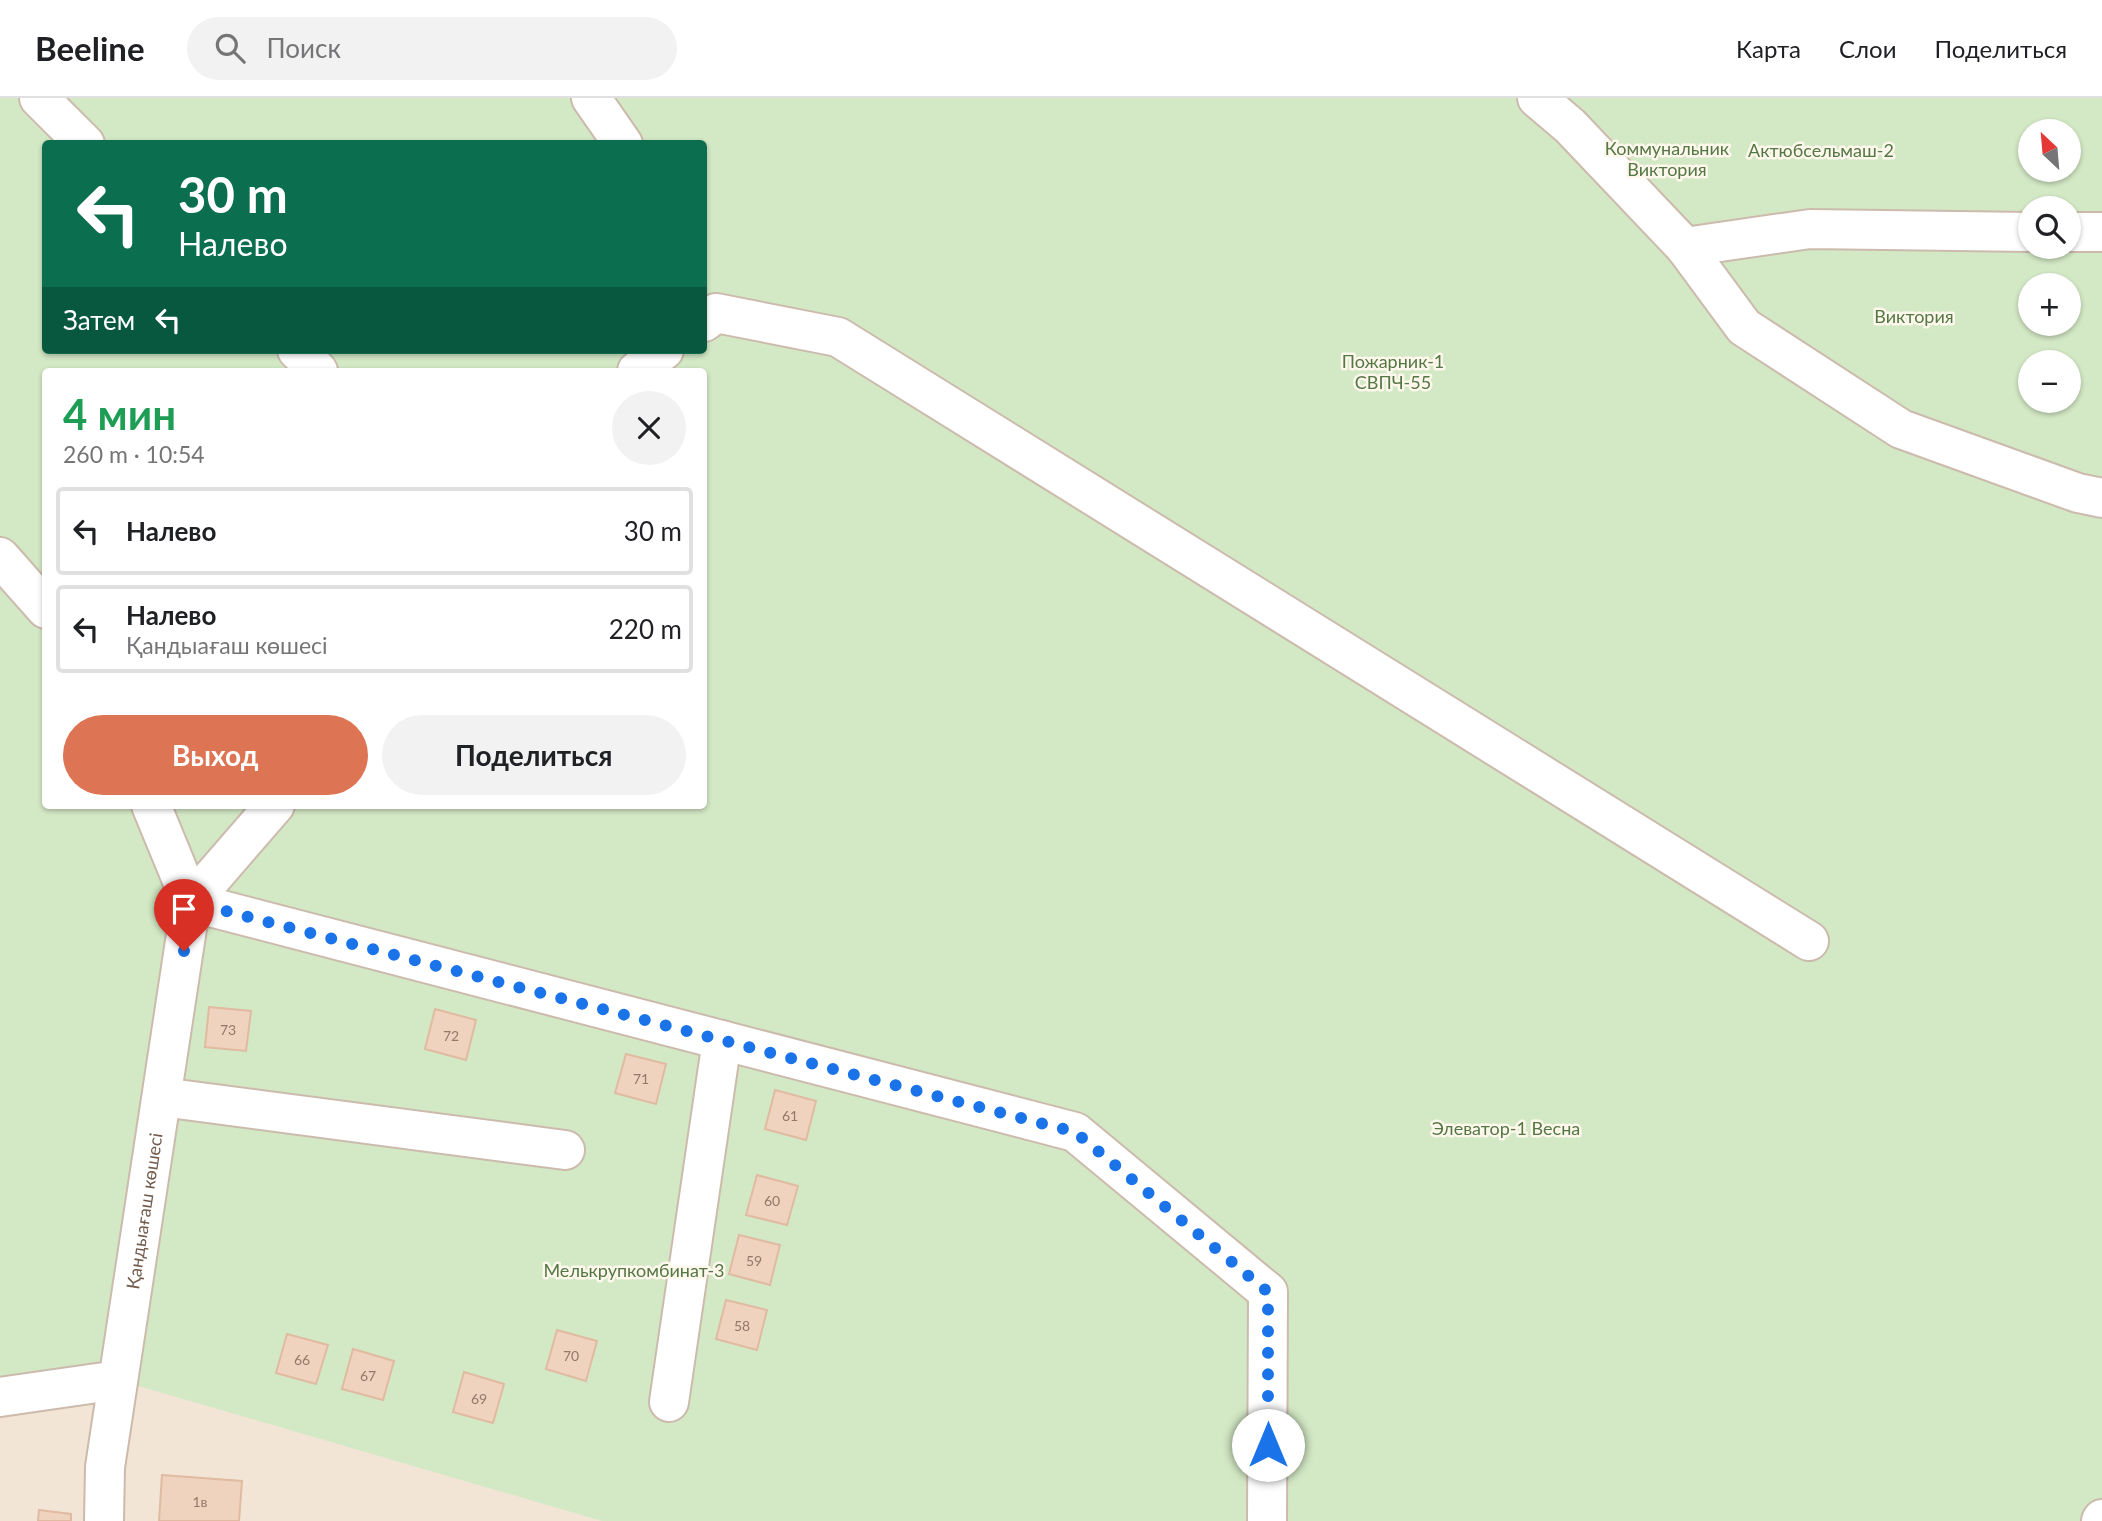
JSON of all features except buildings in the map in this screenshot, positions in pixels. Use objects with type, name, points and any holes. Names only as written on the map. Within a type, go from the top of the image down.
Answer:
[{"type":"street","points":[[39,98],[81,140]]},
{"type":"street","points":[[591,98],[620,140]]},
{"type":"street","points":[[1537,98],[1570,126],[1685,247],[1744,327],[1901,429],[2077,493],[2102,498]]},
{"type":"street","points":[[1685,247],[1810,229],[2018,232]]},
{"type":"street","points":[[2081,232],[2102,232]]},
{"type":"street","points":[[707,320],[716,313],[838,337],[1809,941]]},
{"type":"street","points":[[301,354],[315,368]]},
{"type":"street","points":[[0,557],[42,604]]},
{"type":"street","points":[[153,809],[191,902]]},
{"type":"street","points":[[191,902],[272,809]]},
{"type":"street","points":[[191,902],[1075,1132],[1268,1292],[1267,1521]]},
{"type":"street","name":"Қандыағаш көшесі","points":[[104,1521],[105,1467],[191,902]]},
{"type":"street","points":[[669,1402],[722,1040]]},
{"type":"street","points":[[162,1097],[565,1150]]},
{"type":"street","points":[[0,1397],[118,1380]]},
{"type":"shaded area","points":[[118,1380],[603,1502],[602,1521],[0,1521],[0,1397]]},
{"type":"green space","points":[[0,98],[2102,98],[2102,1521],[602,1521],[118,1380],[0,1397]]},
{"type":"route","points":[[184,951],[191,902],[1075,1132],[1268,1292],[1268,1445]]},
{"type":"park label","name":"Актюбсельмаш-2","points":[[1821,150]]},
{"type":"park label","name":"Коммунальник Виктория","points":[[1667,158]]},
{"type":"park label","name":"Виктория","points":[[1914,316]]},
{"type":"park label","name":"Пожарник-1 СВПЧ-55","points":[[1393,371]]},
{"type":"park label","name":"Элеватор-1 Весна","points":[[1506,1128]]},
{"type":"park label","name":"Мелькрупкомбинат-3","points":[[634,1270]]}]
